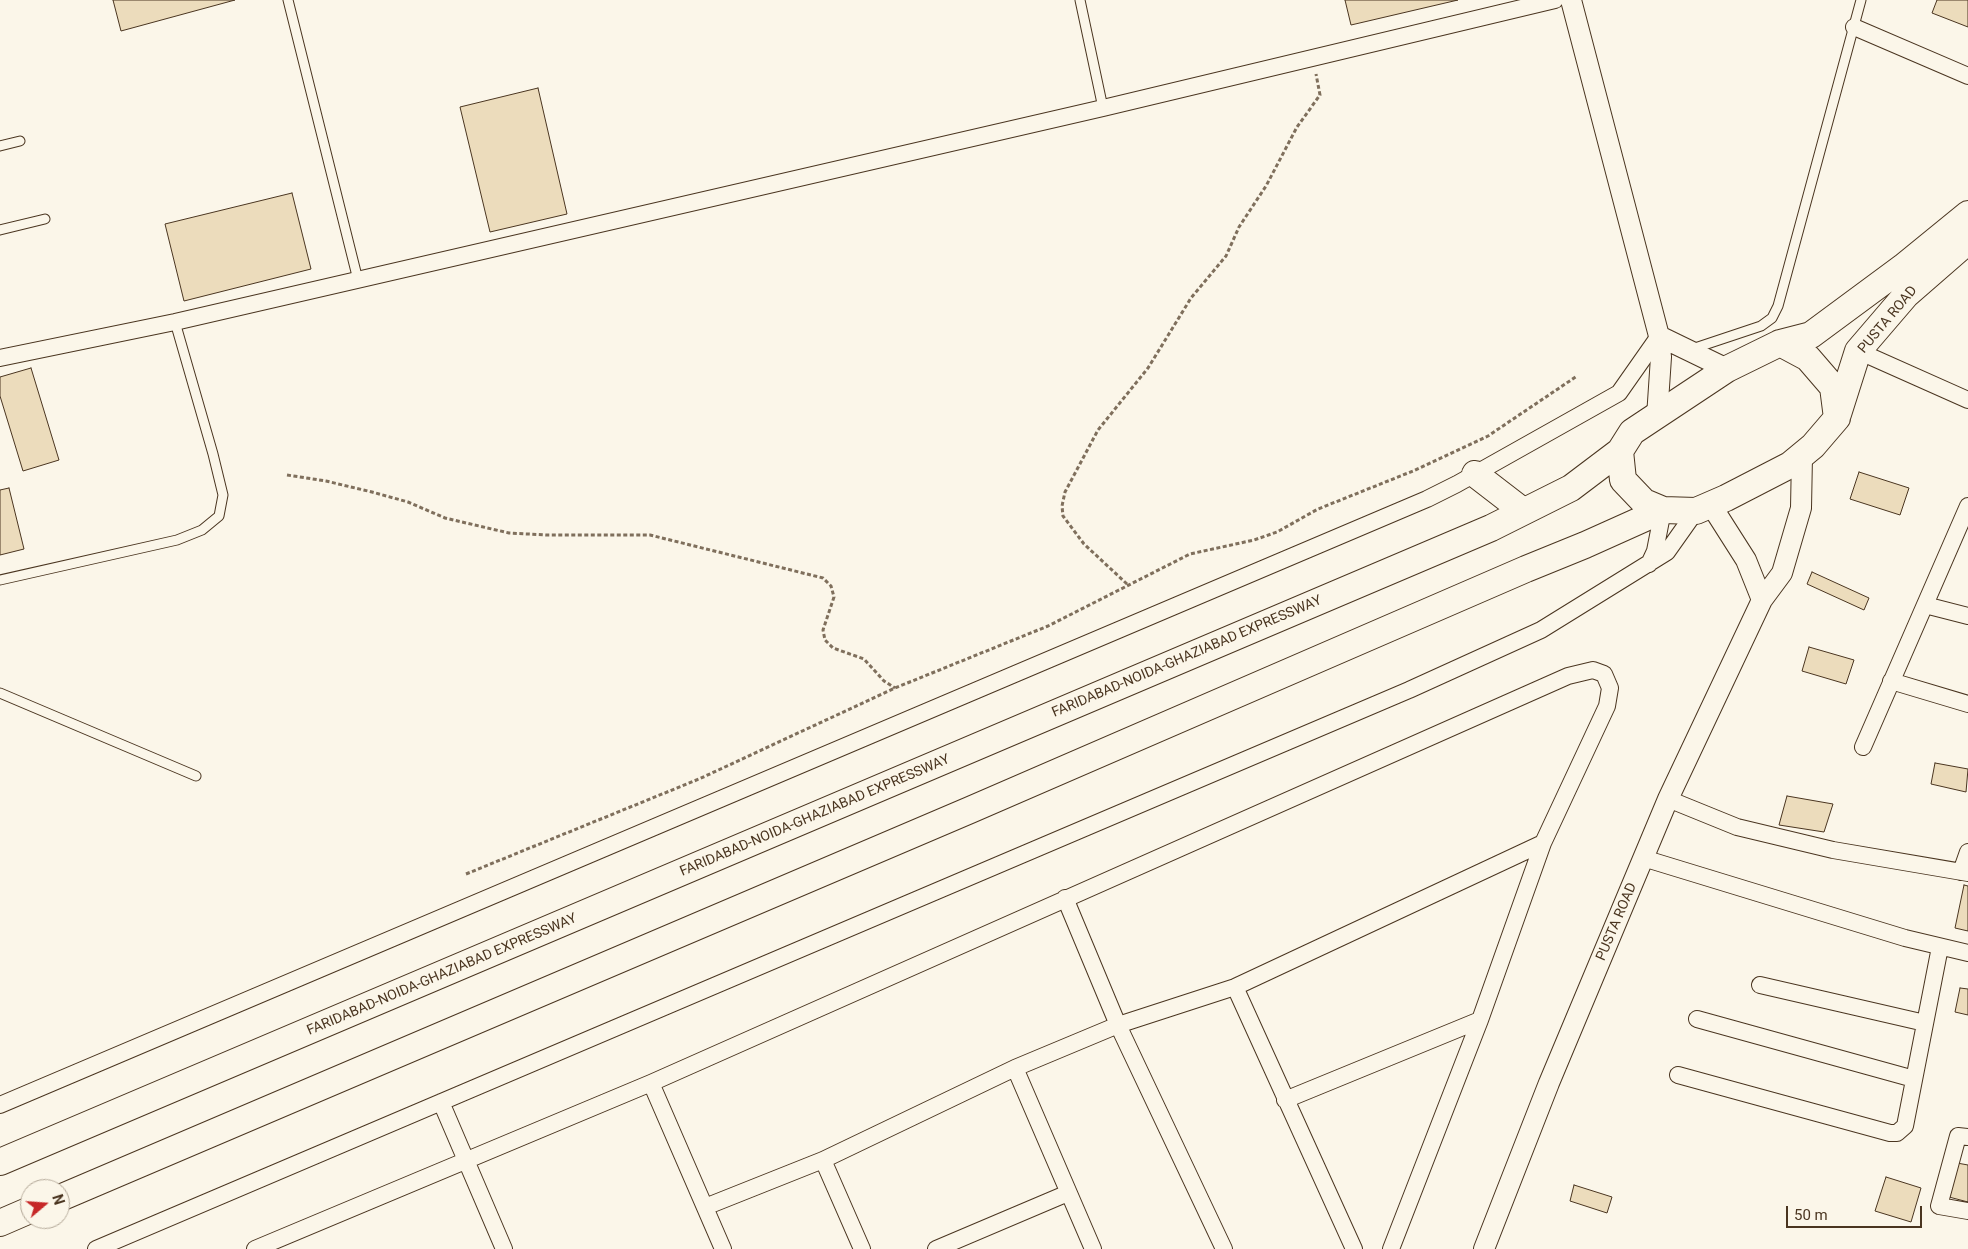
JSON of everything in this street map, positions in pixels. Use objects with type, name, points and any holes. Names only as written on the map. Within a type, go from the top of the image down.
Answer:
[{"type":"main road","name":"PUSTA ROAD","points":[[1868,292],[1968,214]]},
{"type":"main road","name":"PUSTA ROAD","points":[[1837,418],[1858,351],[1906,295],[1968,241]]},
{"type":"main road","name":"FARIDABAD-NOIDA-GHAZIABAD EXPRESSWAY","points":[[0,1162],[1491,528],[1571,488],[1620,451],[1632,432],[1727,369],[1780,343],[1811,334],[1868,292]]},
{"type":"main road","points":[[70,1194],[970,810],[1663,510],[1703,508],[1790,465],[1813,446],[1837,418],[1833,387],[1808,358],[1780,343]]},
{"type":"main road","points":[[1620,451],[1623,480],[1644,502],[1663,510]]},
{"type":"main road","points":[[1475,474],[1523,511]]},
{"type":"main road","points":[[0,1223],[20,1214]]},
{"type":"street","points":[[0,358],[175,322],[358,280],[1313,59],[1556,0]]},
{"type":"street","points":[[1572,0],[1659,336],[1661,357],[1657,417]]},
{"type":"street","points":[[1854,27],[1968,76]]},
{"type":"street","points":[[1659,336],[1727,369]]},
{"type":"street","points":[[0,1105],[1427,499],[1619,393],[1659,336]]},
{"type":"street","points":[[1858,351],[1968,400]]},
{"type":"street","name":"PUSTA ROAD","points":[[1484,1249],[1549,1083],[1668,799],[1762,600],[1782,573],[1801,508],[1802,456]]},
{"type":"street","points":[[1863,747],[1968,506]]},
{"type":"street","points":[[96,1249],[1409,690],[1541,630],[1667,552],[1703,508],[1746,560],[1762,600]]},
{"type":"street","points":[[1649,564],[1655,551],[1663,510]]},
{"type":"street","points":[[1925,606],[1968,616]]},
{"type":"street","points":[[254,1249],[651,1083],[1559,680],[1593,670],[1604,674],[1610,688],[1607,706],[1543,843],[1480,1020],[1390,1249]]},
{"type":"street","points":[[1891,681],[1968,704]]},
{"type":"street","points":[[1668,799],[1737,827],[1833,850],[1964,872],[1968,852]]},
{"type":"street","points":[[705,1207],[823,1160],[1015,1068],[1118,1025],[1235,987],[1543,843]]},
{"type":"street","points":[[1643,858],[1905,938],[1968,953]]},
{"type":"street","points":[[1065,898],[1118,1025],[1224,1249]]},
{"type":"street","points":[[1678,1075],[1890,1133],[1898,1133],[1905,1126],[1940,947]]},
{"type":"street","points":[[1760,985],[1925,1023]]},
{"type":"street","points":[[1235,987],[1354,1249]]},
{"type":"street","points":[[1698,1019],[1914,1079]]},
{"type":"street","points":[[1285,1100],[1480,1020]]},
{"type":"street","points":[[1015,1068],[1093,1249]]},
{"type":"street","points":[[651,1083],[723,1249]]},
{"type":"street","points":[[441,1102],[504,1249]]},
{"type":"street","points":[[1968,1137],[1958,1136],[1939,1206],[1968,1211]]},
{"type":"street","points":[[823,1160],[862,1249]]},
{"type":"street","points":[[936,1249],[1068,1193]]},
{"type":"lane","points":[[288,0],[358,280]]},
{"type":"lane","points":[[1080,0],[1103,108]]},
{"type":"lane","points":[[1687,351],[1761,326],[1772,318],[1778,306],[1861,0]]},
{"type":"lane","points":[[0,146],[20,141]]},
{"type":"lane","points":[[0,230],[44,219]]},
{"type":"lane","points":[[0,580],[177,540],[202,530],[219,516],[223,495],[175,322]]},
{"type":"lane","points":[[0,693],[196,776]]},
{"type":"path","points":[[1128,584],[1084,544],[1063,516],[1062,506],[1065,492],[1098,430],[1148,368],[1192,298],[1226,256],[1239,227],[1266,186],[1297,127],[1315,104],[1320,95],[1313,59]]},
{"type":"path","points":[[466,874],[699,779],[896,688],[1048,626],[1190,554],[1254,540],[1276,532],[1318,509],[1413,471],[1488,436],[1577,376]]},
{"type":"path","points":[[287,475],[326,481],[372,492],[408,502],[445,518],[509,533],[650,535],[823,578],[831,586],[834,597],[823,630],[825,640],[833,648],[864,659],[884,681],[896,688]]},
{"type":"building","points":[[113,0],[235,0],[121,31]]},
{"type":"building","points":[[1345,0],[1458,0],[1351,25]]},
{"type":"building","points":[[1937,0],[1968,0],[1968,27],[1932,13]]},
{"type":"building","points":[[538,88],[567,214],[490,232],[460,107]]},
{"type":"building","points":[[292,193],[311,269],[184,301],[165,224]]},
{"type":"building","points":[[31,368],[59,460],[23,471],[0,396],[0,377]]},
{"type":"building","points":[[1859,472],[1909,488],[1900,515],[1850,499]]},
{"type":"building","points":[[9,488],[24,549],[0,555],[0,490]]},
{"type":"building","points":[[1812,572],[1869,598],[1864,610],[1807,584]]},
{"type":"building","points":[[1809,647],[1854,660],[1846,684],[1802,671]]},
{"type":"building","points":[[1935,763],[1968,769],[1966,792],[1931,784]]},
{"type":"building","points":[[1787,796],[1833,804],[1824,832],[1779,825]]},
{"type":"building","points":[[1964,885],[1968,886],[1968,931],[1955,928]]},
{"type":"building","points":[[1960,988],[1968,989],[1968,1015],[1955,1012]]},
{"type":"building","points":[[1957,1163],[1968,1165],[1968,1202],[1949,1197]]},
{"type":"building","points":[[1886,1177],[1921,1188],[1911,1222],[1875,1211]]},
{"type":"building","points":[[1574,1185],[1612,1197],[1607,1213],[1570,1201]]}]
